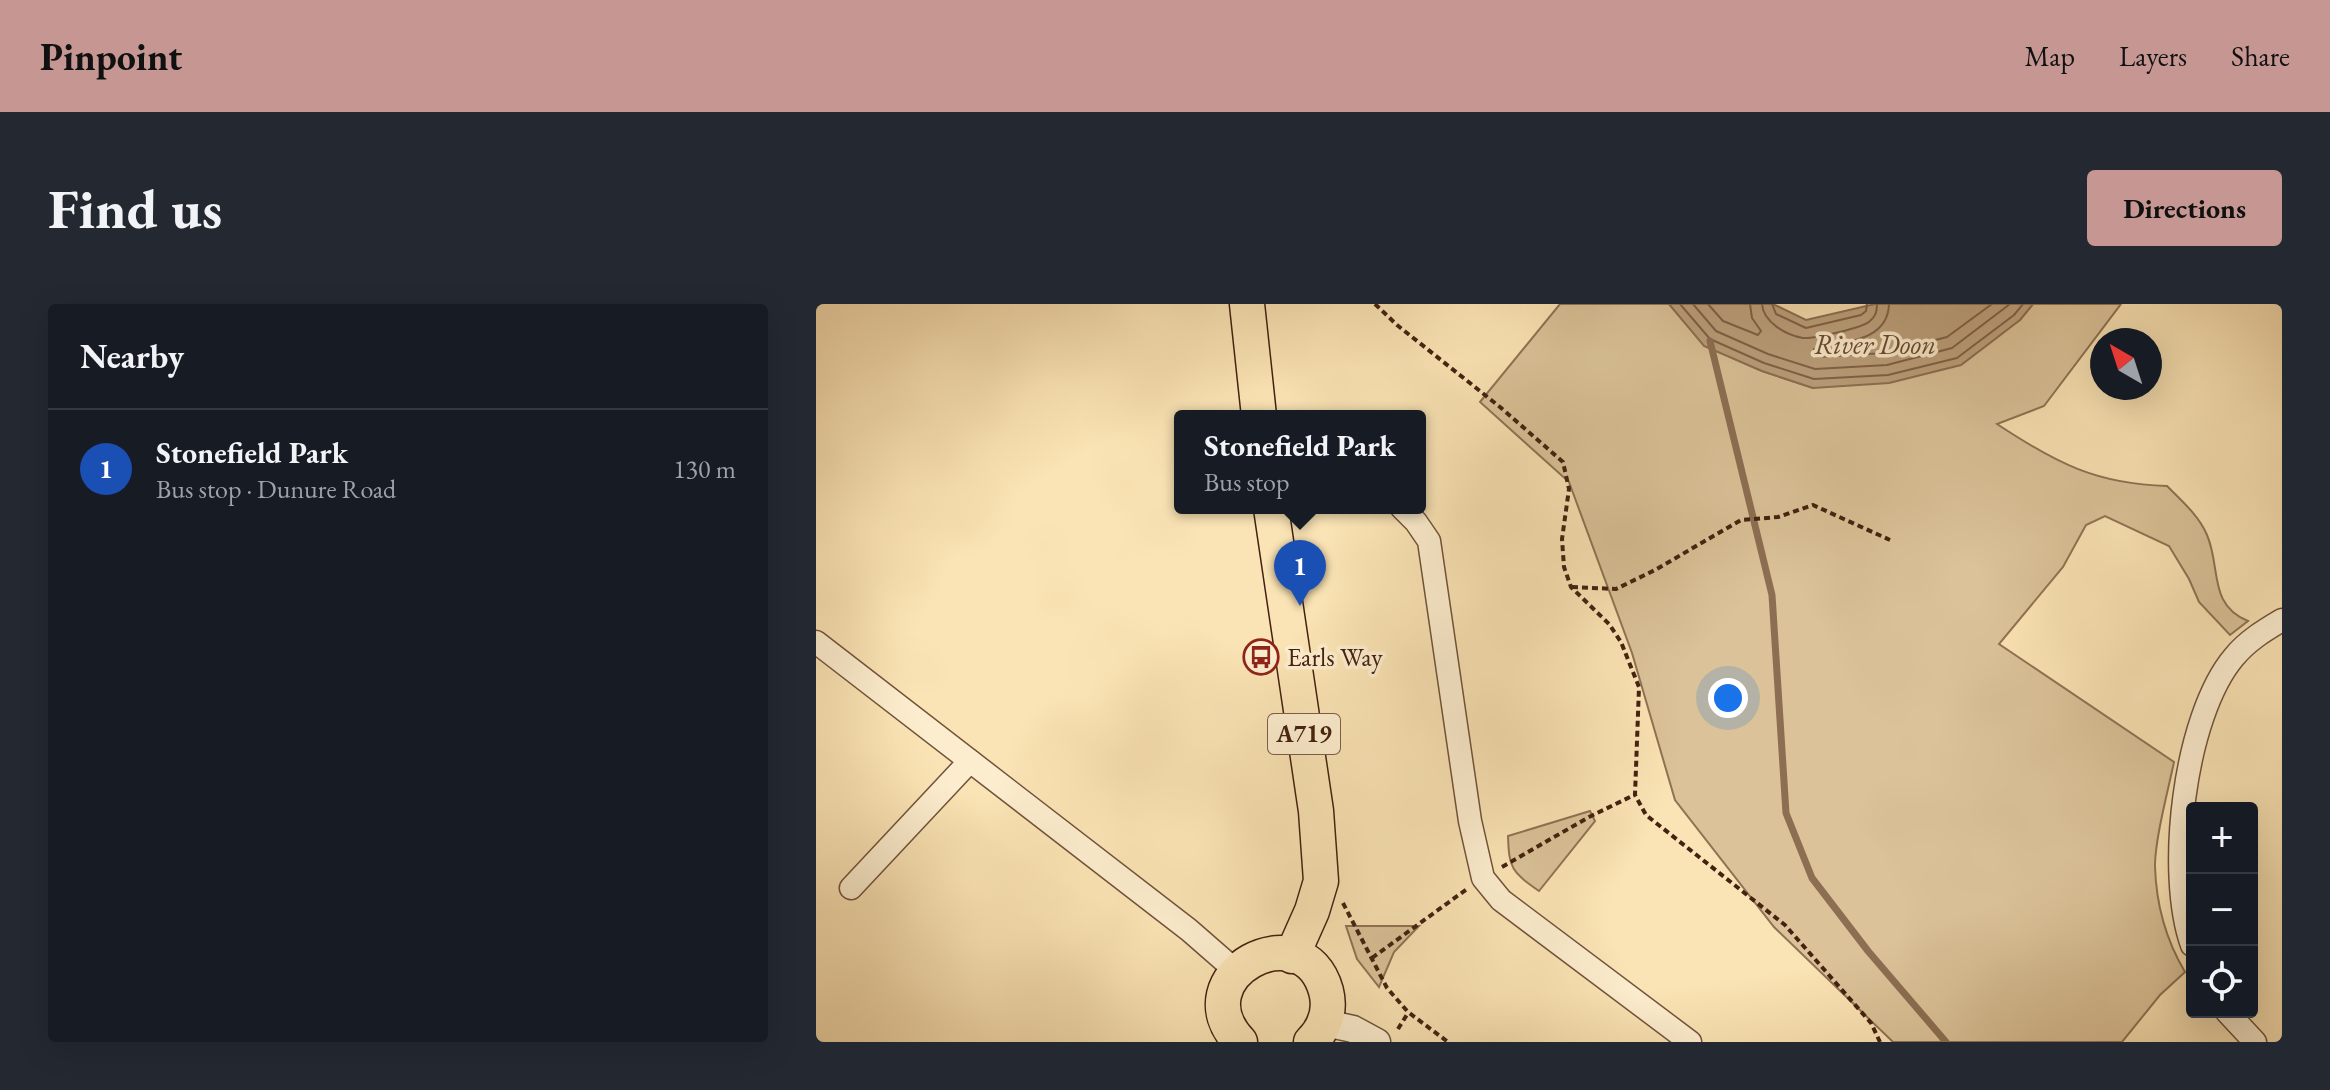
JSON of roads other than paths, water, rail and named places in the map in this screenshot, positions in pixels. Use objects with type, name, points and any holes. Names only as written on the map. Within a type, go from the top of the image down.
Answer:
[{"type":"main road","points":[[1247,304],[1258,410]]},
{"type":"main road","name":"A719","points":[[1272,514],[1316,811],[1321,881],[1312,911],[1292,956]]},
{"type":"main road","points":[[1240,1042],[1230,1030],[1224,1009],[1227,986],[1236,971],[1261,954],[1292,956],[1310,965],[1324,985],[1328,998],[1318,1032]]},
{"type":"street","points":[[1408,514],[1429,541],[1470,821],[1483,878],[1501,900],[1690,1042]]},
{"type":"street","points":[[2186,922],[2179,873],[2181,830],[2200,729],[2218,679],[2235,655],[2259,634],[2282,620]]},
{"type":"street","points":[[816,642],[1189,930],[1236,971]]},
{"type":"street","points":[[851,888],[970,761]]},
{"type":"street","points":[[2233,1018],[2255,1042]]},
{"type":"street","points":[[1318,1032],[1353,1029],[1387,1037]]},
{"type":"water","name":"River Doon","points":[[1669,304],[1773,304],[1806,320],[1875,304],[2033,304],[2020,320],[1961,365],[1889,383],[1813,388],[1762,371],[1704,346]]},
{"type":"waterway","points":[[1710,341],[1772,595],[1786,813],[1812,878],[1868,951],[1946,1042]]},
{"type":"place","name":"Stonefield Park","points":[[1300,606]]},
{"type":"place","name":"Earls Way","points":[[1261,657]]}]
